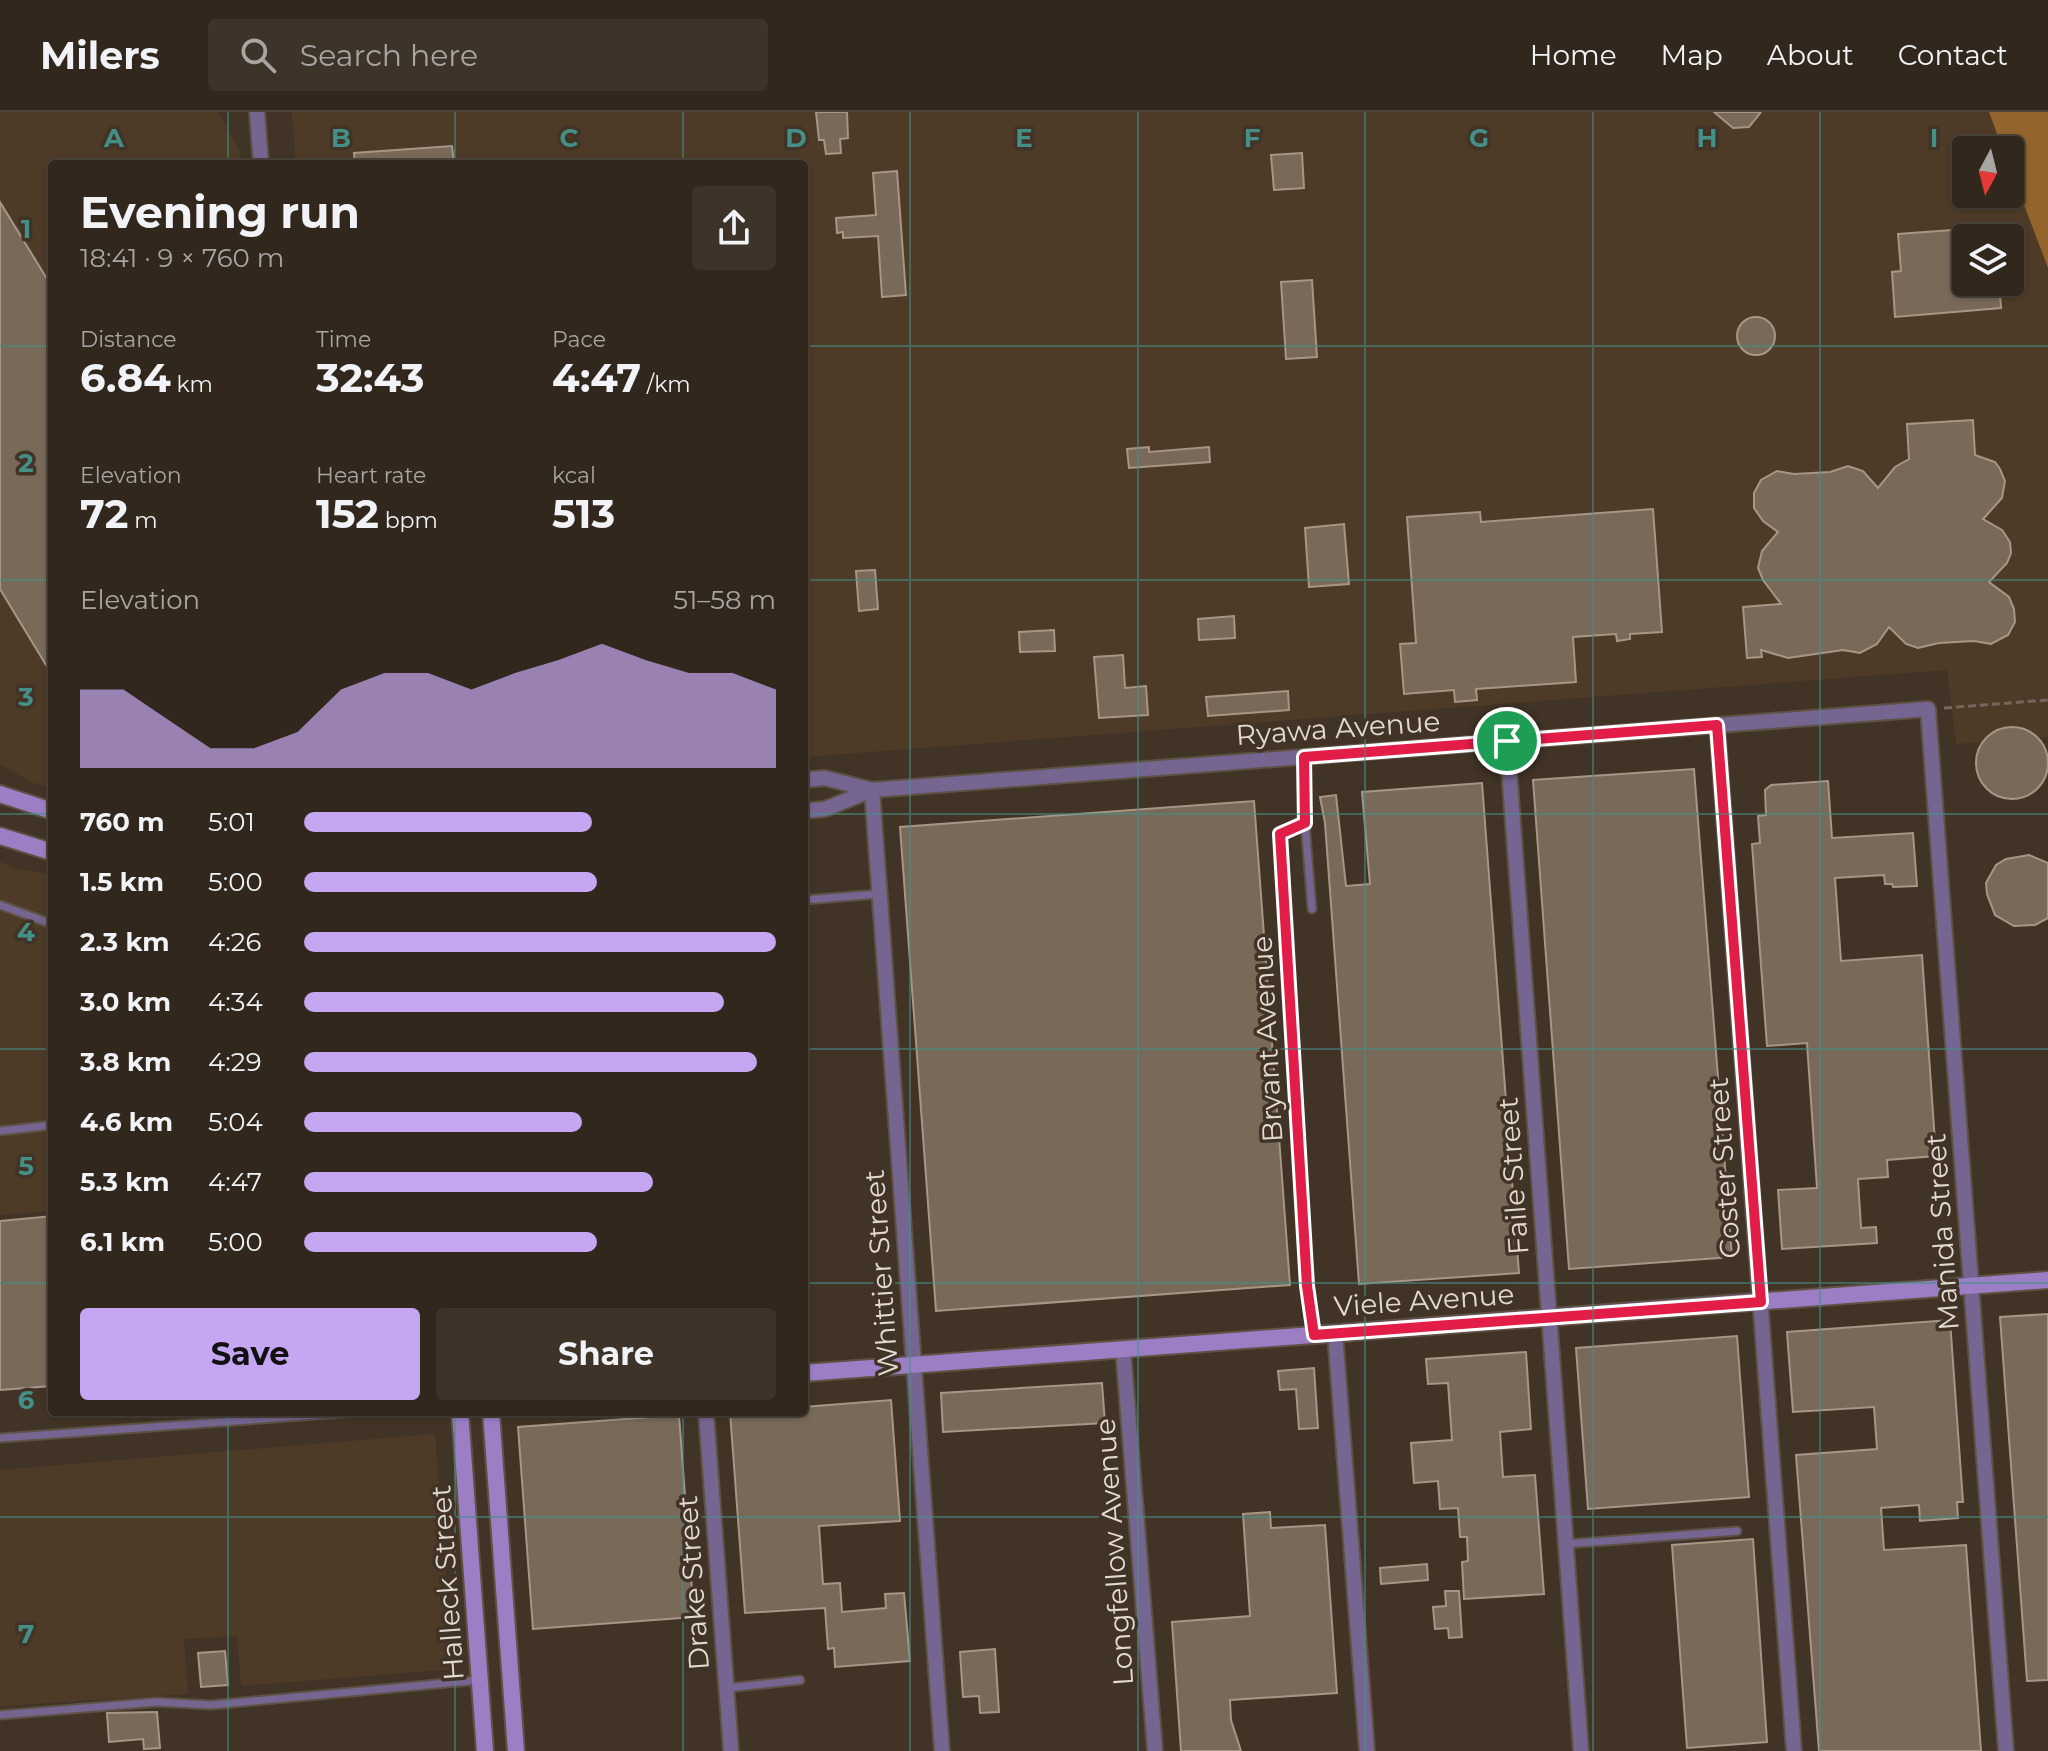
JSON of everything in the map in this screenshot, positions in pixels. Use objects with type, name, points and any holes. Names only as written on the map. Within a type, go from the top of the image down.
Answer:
[{"type":"street","points":[[257,112],[261,160]]},
{"type":"street","name":"Ryawa Avenue","points":[[808,811],[825,809],[872,790],[1928,709]]},
{"type":"street","name":"Manida Street","points":[[1928,709],[2006,1751]]},
{"type":"street","name":"Coster Street","points":[[1717,725],[1794,1751]]},
{"type":"street","name":"Faile Street","points":[[1507,741],[1581,1751]]},
{"type":"street","name":"Ryawa Avenue","points":[[808,780],[825,778],[872,790]]},
{"type":"street","name":"Whittier Street","points":[[872,790],[942,1751]]},
{"type":"street","points":[[0,794],[48,810]]},
{"type":"street","points":[[0,836],[48,851]]},
{"type":"street","name":"Viele Avenue","points":[[808,1373],[2048,1280]]},
{"type":"street","points":[[1335,1333],[1367,1751]]},
{"type":"street","name":"Longfellow Avenue","points":[[1123,1349],[1155,1751]]},
{"type":"street","name":"Halleck Street","points":[[460,1416],[485,1751]]},
{"type":"street","name":"Halleck Street","points":[[491,1416],[516,1751]]},
{"type":"street","name":"Drake Street","points":[[706,1416],[731,1751]]},
{"type":"lane","points":[[1304,757],[1305,823],[1312,909]]},
{"type":"lane","name":"Bryant Avenue","points":[[1305,823],[1280,834],[1307,1286],[1314,1335]]},
{"type":"lane","points":[[808,900],[879,894]]},
{"type":"lane","points":[[0,905],[48,923]]},
{"type":"lane","points":[[0,1131],[48,1125]]},
{"type":"lane","points":[[0,1438],[304,1416]]},
{"type":"lane","points":[[1566,1544],[1737,1531]]},
{"type":"lane","points":[[0,1715],[157,1702],[211,1705],[480,1680]]},
{"type":"lane","points":[[727,1688],[800,1680]]},
{"type":"path","points":[[1928,709],[2048,700]]},
{"type":"shaded area","points":[[0,112],[218,112],[240,152],[241,160],[48,160],[48,786],[33,783],[0,764]]},
{"type":"shaded area","points":[[292,112],[1989,112],[1998,136],[1952,136],[1952,208],[2024,208],[2024,205],[2048,268],[2048,737],[1956,744],[1947,670],[808,757],[808,160],[296,160]]},
{"type":"shaded area","points":[[1989,112],[2048,112],[2048,268],[2024,205],[2024,136],[1998,136]]},
{"type":"shaded area","points":[[0,862],[48,874],[48,1211],[0,1215]]},
{"type":"shaded area","points":[[435,1434],[453,1669],[241,1686],[237,1636],[184,1639],[188,1694],[0,1706],[0,1470]]},
{"type":"building","points":[[816,112],[847,112],[848,138],[840,139],[841,153],[826,154],[824,140],[819,140]]},
{"type":"building","points":[[1714,112],[1761,112],[1749,127],[1733,128]]},
{"type":"building","points":[[452,146],[454,160],[355,160],[354,153]]},
{"type":"building","points":[[1302,153],[1304,188],[1274,190],[1271,155]]},
{"type":"building","points":[[897,171],[906,295],[882,297],[878,236],[843,238],[843,232],[837,233],[836,218],[876,215],[873,173]]},
{"type":"building","points":[[0,202],[48,280],[48,668],[0,589]]},
{"type":"building","points":[[1952,230],[1952,296],[2000,296],[2001,308],[1895,317],[1892,272],[1901,271],[1898,234]]},
{"type":"building","points":[[1312,280],[1317,357],[1286,359],[1281,282]]},
{"type":"building","points":[[1756,317],[1770,322],[1775,336],[1770,350],[1756,355],[1742,350],[1737,336],[1742,322]]},
{"type":"building","points":[[1973,420],[1975,455],[1995,462],[2005,481],[2002,498],[1983,519],[2002,530],[2010,542],[2011,553],[2007,563],[1989,582],[2009,597],[2014,609],[2015,622],[2008,635],[1991,644],[1974,641],[1918,648],[1906,644],[1889,627],[1877,644],[1860,653],[1843,650],[1788,658],[1761,650],[1762,657],[1747,658],[1743,607],[1781,604],[1758,568],[1762,551],[1778,532],[1763,521],[1754,508],[1754,493],[1761,480],[1777,471],[1794,474],[1830,472],[1848,466],[1863,471],[1878,488],[1895,467],[1909,459],[1907,424]]},
{"type":"building","points":[[1149,447],[1149,452],[1209,447],[1210,462],[1129,468],[1127,449]]},
{"type":"building","points":[[1653,509],[1662,632],[1630,634],[1630,639],[1617,641],[1616,634],[1573,637],[1576,682],[1476,689],[1477,700],[1455,702],[1454,690],[1404,694],[1400,644],[1416,643],[1407,517],[1480,512],[1481,522]]},
{"type":"building","points":[[1344,524],[1349,584],[1309,587],[1305,528]]},
{"type":"building","points":[[875,570],[878,609],[859,611],[856,571]]},
{"type":"building","points":[[1234,616],[1235,638],[1199,640],[1198,619]]},
{"type":"building","points":[[1054,630],[1055,651],[1020,652],[1019,632]]},
{"type":"building","points":[[1123,655],[1125,688],[1146,686],[1148,715],[1099,718],[1094,657]]},
{"type":"building","points":[[1288,691],[1289,710],[1208,716],[1206,697]]},
{"type":"building","points":[[2019,727],[2038,737],[2046,749],[2046,777],[2038,789],[2026,797],[2005,799],[1986,789],[1978,777],[1976,756],[1986,737],[1998,729]]},
{"type":"building","points":[[1694,769],[1732,1257],[1569,1269],[1533,780]]},
{"type":"building","points":[[1828,781],[1832,838],[1913,833],[1917,886],[1893,887],[1892,884],[1885,884],[1884,875],[1835,878],[1841,961],[1922,955],[1936,1156],[1887,1160],[1888,1177],[1858,1179],[1861,1228],[1876,1227],[1877,1243],[1782,1249],[1778,1190],[1817,1188],[1807,1043],[1767,1046],[1752,844],[1760,843],[1758,816],[1766,815],[1765,790],[1771,785]]},
{"type":"building","points":[[1482,783],[1519,1273],[1359,1284],[1325,823],[1320,797],[1336,795],[1346,886],[1370,884],[1362,792]]},
{"type":"building","points":[[1254,801],[1290,1285],[936,1311],[900,827]]},
{"type":"building","points":[[2029,855],[2048,863],[2048,918],[2035,925],[2014,926],[1995,915],[1986,883],[1996,865],[2006,859]]},
{"type":"building","points":[[48,1216],[48,1386],[0,1390],[0,1221]]},
{"type":"building","points":[[2048,1314],[2048,1680],[2027,1681],[2000,1317]]},
{"type":"building","points":[[1950,1320],[1963,1502],[1957,1502],[1958,1518],[1920,1521],[1919,1505],[1881,1508],[1884,1550],[1966,1545],[1981,1751],[1819,1751],[1796,1455],[1877,1449],[1874,1407],[1793,1412],[1787,1332]]},
{"type":"building","points":[[1737,1336],[1749,1497],[1588,1509],[1576,1348]]},
{"type":"building","points":[[1526,1352],[1531,1429],[1500,1432],[1503,1477],[1535,1475],[1544,1594],[1464,1599],[1462,1562],[1468,1561],[1467,1537],[1460,1537],[1458,1508],[1440,1509],[1438,1481],[1414,1483],[1411,1443],[1452,1440],[1448,1383],[1428,1384],[1426,1359]]},
{"type":"building","points":[[1314,1368],[1318,1428],[1299,1429],[1296,1389],[1280,1390],[1278,1371]]},
{"type":"building","points":[[1102,1383],[1105,1423],[943,1432],[941,1393]]},
{"type":"building","points":[[891,1400],[900,1521],[819,1526],[823,1584],[840,1583],[842,1612],[886,1608],[885,1594],[904,1593],[910,1661],[835,1667],[834,1648],[828,1649],[825,1608],[745,1613],[730,1416],[808,1416],[808,1407]]},
{"type":"building","points":[[679,1416],[694,1617],[533,1629],[518,1427]]},
{"type":"building","points":[[1270,1512],[1271,1528],[1325,1525],[1337,1693],[1230,1700],[1231,1720],[1241,1751],[1181,1751],[1172,1622],[1250,1616],[1243,1514]]},
{"type":"building","points":[[1753,1539],[1767,1742],[1687,1748],[1672,1545]]},
{"type":"building","points":[[1427,1564],[1428,1580],[1381,1584],[1380,1568]]},
{"type":"building","points":[[1445,1591],[1459,1591],[1462,1637],[1449,1638],[1448,1628],[1435,1629],[1433,1607],[1446,1606]]},
{"type":"building","points":[[995,1649],[999,1712],[980,1713],[979,1696],[963,1697],[960,1652]]},
{"type":"building","points":[[225,1651],[228,1685],[201,1687],[198,1653]]},
{"type":"building","points":[[157,1712],[160,1748],[144,1749],[143,1739],[109,1742],[107,1713]]},
{"type":"route","points":[[1717,725],[1761,1302],[1314,1335],[1307,1286],[1280,834],[1305,823],[1304,757],[1507,741],[1717,725]]}]
